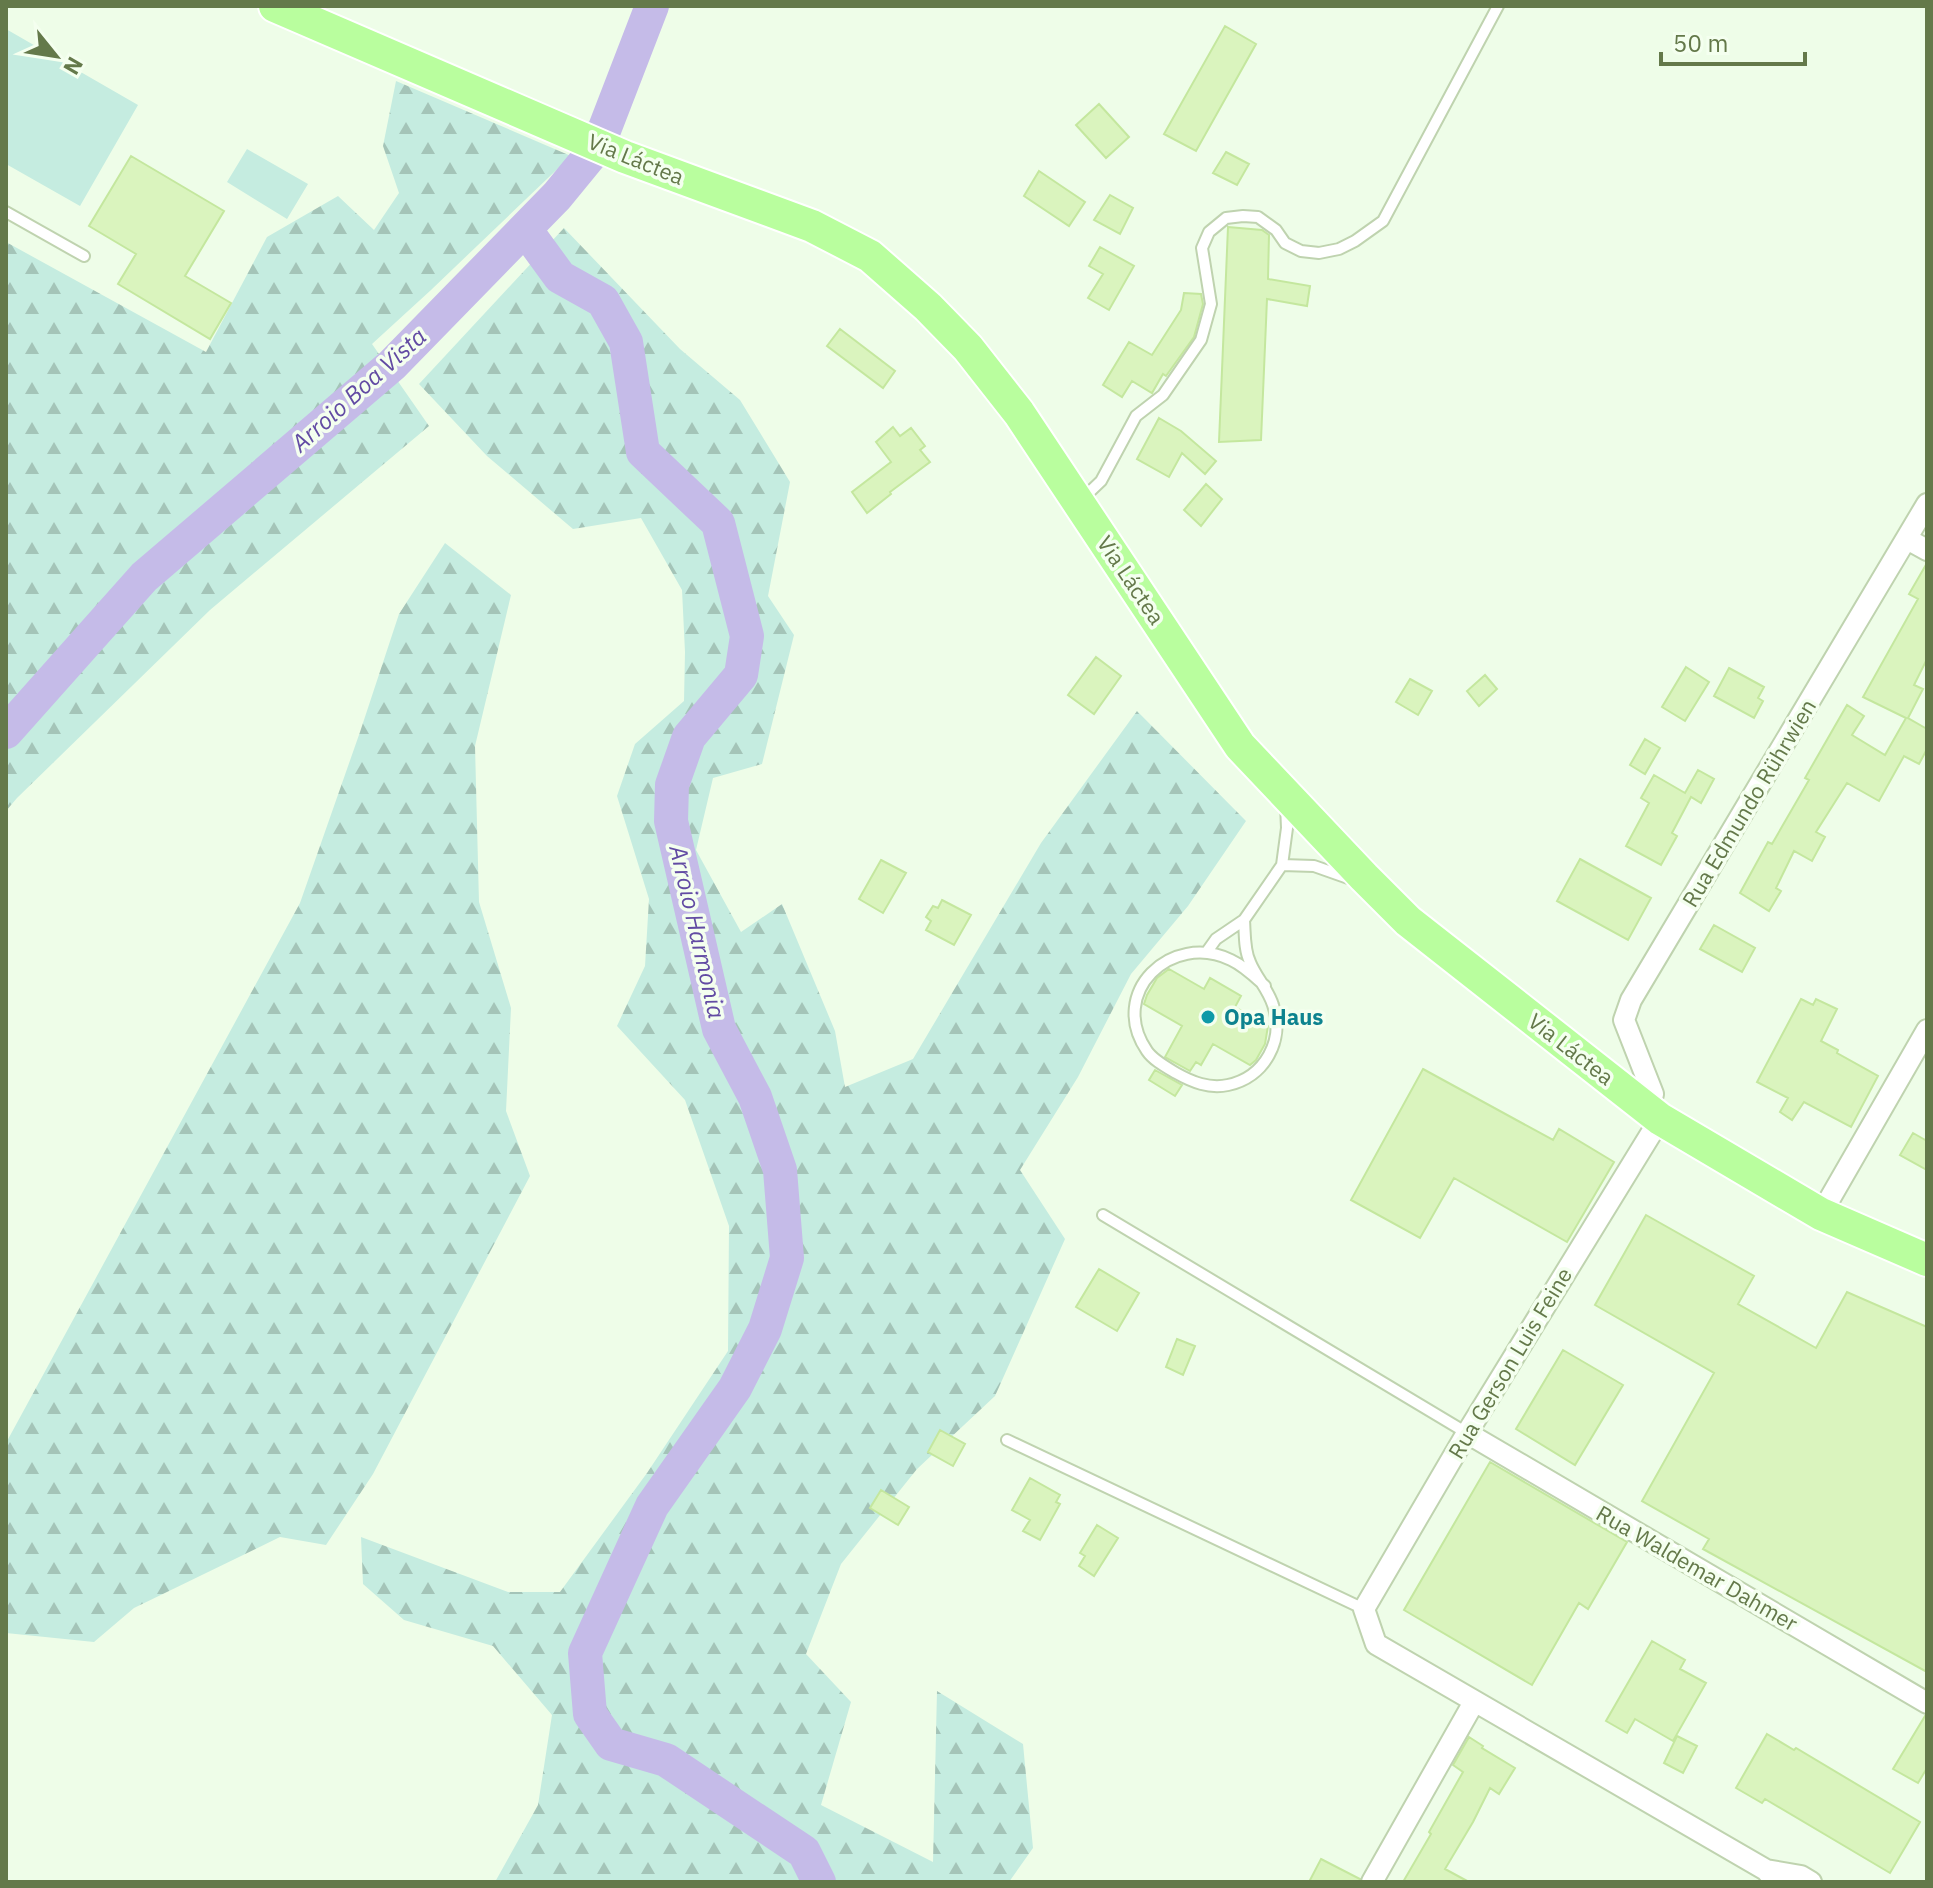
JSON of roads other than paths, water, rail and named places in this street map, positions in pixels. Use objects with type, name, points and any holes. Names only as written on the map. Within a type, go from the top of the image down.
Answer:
[{"type":"main road","name":"Via Láctea","points":[[275,6],[625,157],[812,226],[870,256],[928,307],[968,348],[1019,413],[1240,746],[1408,921],[1655,1115],[1821,1214],[1927,1260]]},
{"type":"street","name":"Rua Edmundo Rührwien","points":[[1655,1115],[1653,1094],[1624,1020],[1631,1000],[1927,504]]},
{"type":"street","points":[[1907,539],[1927,550]]},
{"type":"street","points":[[1821,1214],[1927,1030]]},
{"type":"street","name":"Rua Gerson Luis Feine","points":[[1364,1609],[1655,1115]]},
{"type":"street","name":"Rua Waldemar Dahmer","points":[[1467,1433],[1927,1703]]},
{"type":"street","points":[[1364,1609],[1376,1644],[1771,1876],[1801,1876],[1811,1882]]},
{"type":"street","points":[[1372,1882],[1474,1702]]},
{"type":"lane","points":[[1078,502],[1101,481],[1136,416],[1163,395],[1201,340],[1211,304],[1202,248],[1209,232],[1226,218],[1258,217],[1276,230],[1285,243],[1301,251],[1319,253],[1339,249],[1383,221],[1498,6]]},
{"type":"lane","points":[[6,212],[84,256]]},
{"type":"lane","points":[[1206,953],[1216,939],[1244,920],[1282,865],[1287,828],[1285,796]]},
{"type":"lane","points":[[1282,865],[1314,866],[1348,878],[1364,877]]},
{"type":"lane","points":[[1244,920],[1249,961],[1265,986],[1274,1006],[1277,1027],[1273,1047],[1263,1065],[1248,1078],[1228,1085],[1206,1086],[1175,1072],[1148,1053],[1138,1034],[1134,1012],[1138,992],[1148,975],[1164,961],[1184,954],[1206,953],[1228,958],[1248,970],[1265,986]]},
{"type":"lane","points":[[1103,1215],[1467,1433]]},
{"type":"lane","points":[[1007,1440],[1364,1609]]},
{"type":"waterway","name":"Arroio Boa Vista","points":[[6,732],[144,577],[392,365],[557,196],[598,146],[652,6]]},
{"type":"waterway","name":"Arroio Harmonia","points":[[525,229],[560,277],[603,301],[626,342],[643,452],[718,523],[747,636],[741,675],[689,737],[672,785],[671,821],[719,1029],[755,1097],[780,1170],[787,1258],[765,1329],[735,1388],[652,1506],[585,1653],[590,1714],[611,1744],[666,1760],[804,1852],[819,1882]]},
{"type":"place","name":"Opa Haus","points":[[1208,1017]]}]
